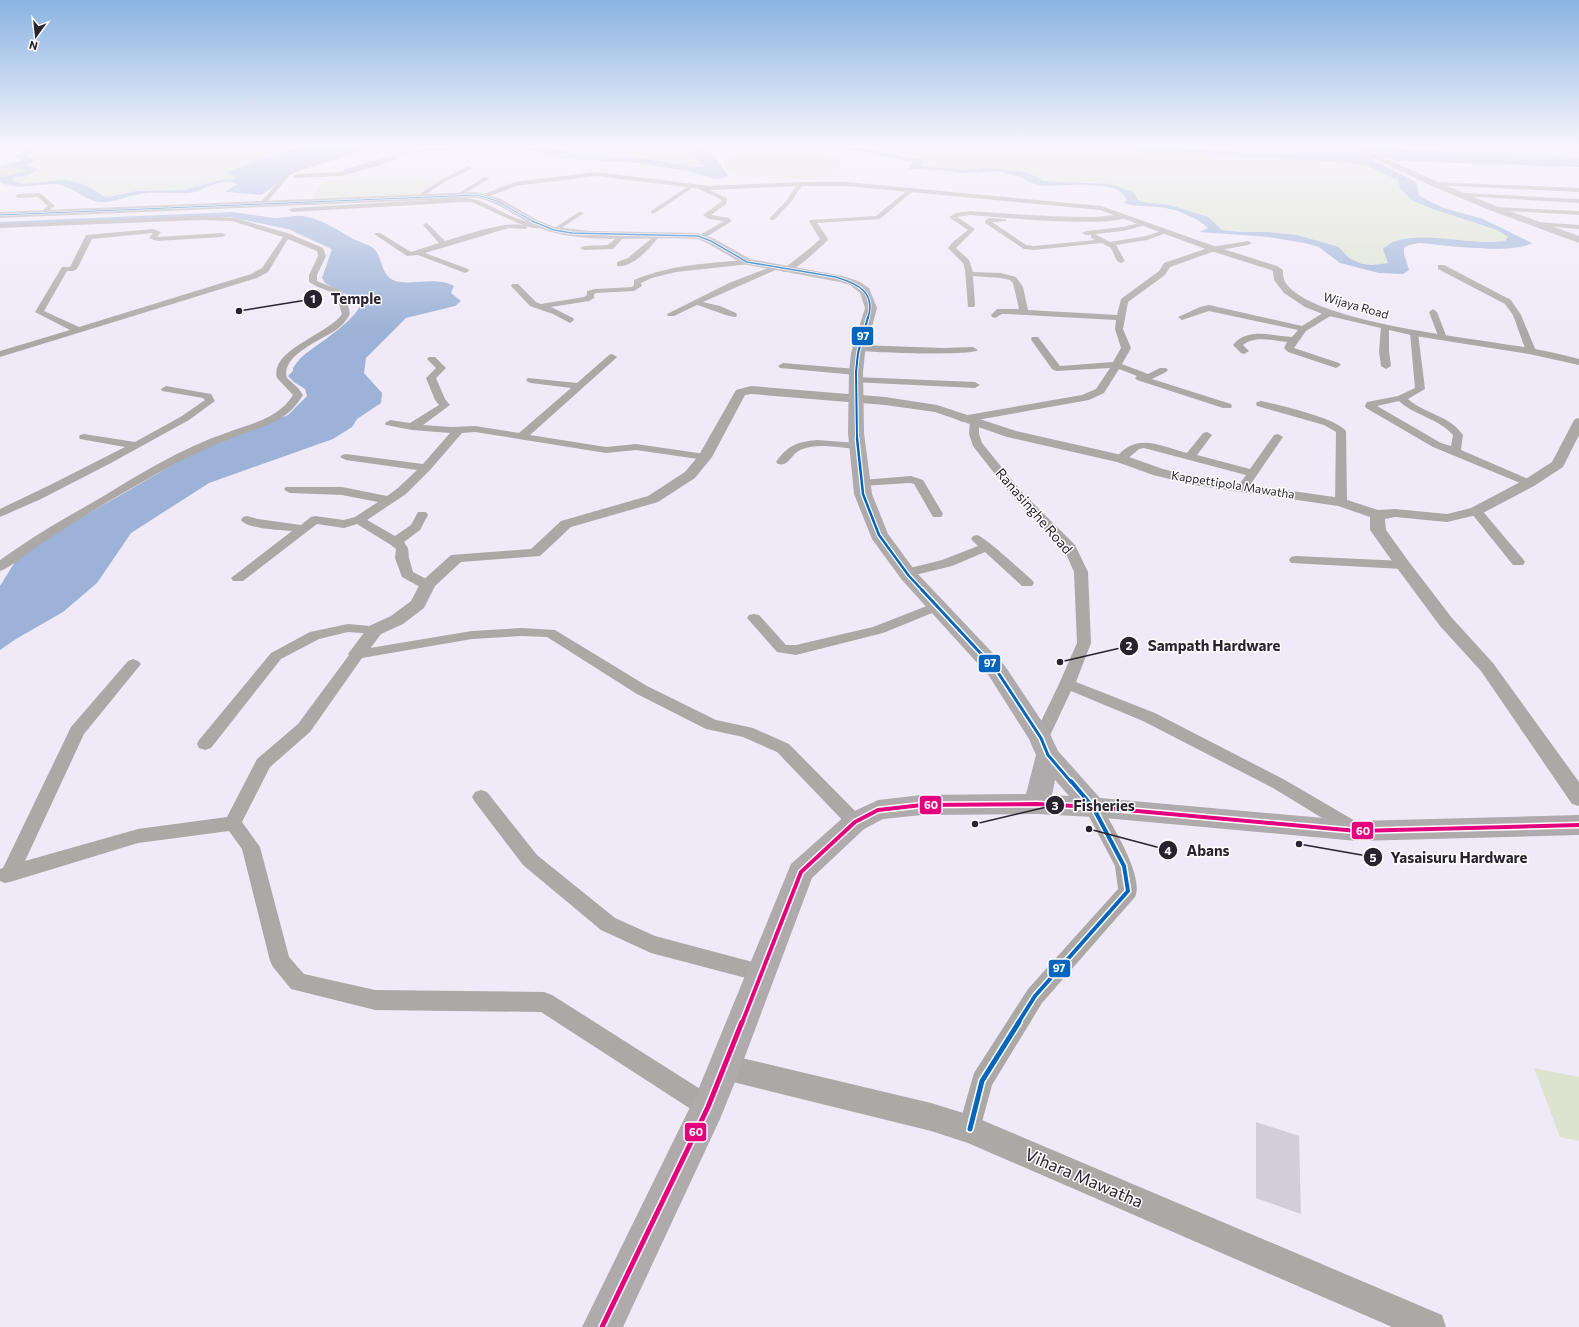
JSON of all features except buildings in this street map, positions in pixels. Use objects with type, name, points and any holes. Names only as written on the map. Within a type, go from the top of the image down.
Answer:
[{"type":"main road","points":[[0,215],[163,208]]},
{"type":"main road","points":[[511,208],[535,224],[546,228],[581,233],[703,237],[717,244],[734,257],[747,262],[781,269],[836,277],[861,287],[869,299],[871,308],[860,348],[856,376],[855,398],[858,446],[863,494],[879,535],[907,573],[997,671],[1044,746],[1093,807]]},
{"type":"main road","points":[[1495,209],[1579,240]]},
{"type":"main road","points":[[1037,804],[1044,746]]},
{"type":"main road","points":[[602,1327],[708,1107],[801,872],[855,822],[878,810],[922,805],[1037,804],[1093,807],[1357,831],[1579,825]]},
{"type":"street","points":[[40,214],[49,208]]},
{"type":"street","points":[[292,210],[328,208]]},
{"type":"street","points":[[490,208],[511,218],[546,228]]},
{"type":"street","points":[[653,212],[660,208]]},
{"type":"street","points":[[703,237],[729,222],[725,219],[706,215],[717,208]]},
{"type":"street","points":[[772,219],[783,208]]},
{"type":"street","points":[[670,314],[732,285],[781,269],[812,251],[824,239],[812,221],[878,218],[890,208]]},
{"type":"street","name":"Wijaya Road","points":[[1100,208],[1165,232],[1278,270],[1279,280],[1284,287],[1295,296],[1320,310],[1329,313],[1414,333],[1531,351],[1579,362]]},
{"type":"street","points":[[1495,209],[1579,213]]},
{"type":"street","points":[[378,234],[410,254],[419,253],[444,244],[510,226],[546,228],[581,213]]},
{"type":"street","points":[[971,305],[969,274],[966,262],[952,248],[954,243],[972,229],[952,217],[958,214],[970,213],[1020,220],[1043,226]]},
{"type":"street","points":[[990,217],[1103,219],[1123,216]]},
{"type":"street","points":[[990,217],[988,222],[1012,240],[1024,246],[1034,248],[1147,238],[1165,232]]},
{"type":"street","points":[[0,226],[150,220],[239,219],[287,236],[321,252],[322,256],[313,275],[313,282],[341,293],[344,298],[346,314],[341,321],[297,351],[284,364],[280,372],[281,377],[296,391],[298,396],[288,409],[272,419],[205,445],[171,461],[33,543],[0,567]]},
{"type":"street","points":[[1079,229],[1098,223]]},
{"type":"street","points":[[1055,226],[1079,229],[1123,229],[1144,224]]},
{"type":"street","points":[[1536,224],[1579,227]]},
{"type":"street","points":[[426,225],[444,244]]},
{"type":"street","points":[[1079,229],[1114,247],[1121,261]]},
{"type":"street","points":[[78,330],[39,312],[65,269],[73,269],[89,237],[153,231],[157,232],[153,238],[157,239],[222,236]]},
{"type":"street","points":[[584,248],[610,246],[622,235]]},
{"type":"street","points":[[620,264],[630,260],[658,235]]},
{"type":"street","points":[[0,354],[254,276],[265,270],[287,236]]},
{"type":"street","points":[[1012,240],[1028,238]]},
{"type":"street","points":[[968,420],[1085,398],[1100,391],[1126,348],[1119,329],[1124,300],[1162,273],[1167,265],[1214,249],[1248,243]]},
{"type":"street","points":[[419,253],[443,261],[465,271]]},
{"type":"street","points":[[539,307],[586,299],[591,296],[590,293],[595,291],[634,289],[638,286],[638,282],[644,278],[671,271],[747,262]]},
{"type":"street","points":[[1441,267],[1508,302],[1517,315],[1531,351]]},
{"type":"street","points":[[969,274],[998,275],[1012,278],[1016,281],[1024,312]]},
{"type":"street","points":[[515,286],[527,299],[539,307],[556,312],[570,320]]},
{"type":"street","points":[[695,302],[717,308],[733,315]]},
{"type":"street","points":[[1182,317],[1208,308],[1303,329]]},
{"type":"street","points":[[995,315],[1000,311],[1120,318]]},
{"type":"street","points":[[1433,312],[1443,338]]},
{"type":"street","points":[[1329,313],[1303,329],[1297,338],[1293,340],[1289,348],[1291,350],[1336,365]]},
{"type":"street","points":[[1385,327],[1384,351],[1386,366]]},
{"type":"street","points":[[1414,333],[1420,389],[1401,398],[1371,404],[1370,406],[1437,445],[1530,483]]},
{"type":"street","points":[[1244,351],[1238,345],[1243,339],[1251,337],[1293,340]]},
{"type":"street","points":[[1035,339],[1055,367],[1059,369],[1114,367],[1148,377],[1163,370]]},
{"type":"street","points":[[860,348],[943,351],[974,350]]},
{"type":"street","points":[[522,436],[612,357]]},
{"type":"street","points":[[412,427],[445,405],[440,400],[432,378],[441,368],[432,360]]},
{"type":"street","points":[[783,366],[856,376],[975,385]]},
{"type":"street","points":[[1114,367],[1227,406]]},
{"type":"street","points":[[531,380],[580,386]]},
{"type":"street","points":[[0,513],[33,499],[135,446],[188,416],[210,401],[207,396],[166,389]]},
{"type":"street","name":"Kappettipola Mawatha","points":[[427,585],[457,558],[535,553],[566,524],[653,499],[690,475],[705,457],[740,394],[751,390],[885,401],[937,409],[1012,434],[1120,459],[1158,472],[1194,481],[1341,502],[1377,515],[1395,513],[1447,518],[1476,511],[1530,483],[1558,464],[1579,422]]},
{"type":"street","points":[[1401,398],[1412,407],[1438,418],[1452,426],[1458,435],[1455,452]]},
{"type":"street","points":[[1261,404],[1328,423],[1341,431],[1341,502]]},
{"type":"street","name":"Ranasinghe Road","points":[[968,420],[977,444],[1016,493],[1070,548],[1081,572],[1084,643],[1044,746]]},
{"type":"street","points":[[390,424],[412,427],[475,429],[614,451],[625,447],[636,447],[705,457]]},
{"type":"street","points":[[238,578],[315,520],[344,524],[359,520],[389,500],[402,491],[426,468],[459,429]]},
{"type":"street","points":[[1190,457],[1207,435]]},
{"type":"street","points":[[84,436],[135,446]]},
{"type":"street","points":[[1242,489],[1278,437]]},
{"type":"street","points":[[782,462],[794,449],[802,446],[816,444],[858,446]]},
{"type":"street","points":[[1120,459],[1139,444],[1253,474]]},
{"type":"street","points":[[346,457],[426,468]]},
{"type":"street","points":[[862,484],[911,480],[919,482],[937,514]]},
{"type":"street","points":[[290,488],[342,491],[389,500]]},
{"type":"street","points":[[1476,511],[1518,562]]},
{"type":"street","points":[[396,542],[416,527],[422,515]]},
{"type":"street","points":[[1377,515],[1378,530],[1446,622],[1486,667],[1579,798]]},
{"type":"street","points":[[247,520],[257,523],[303,529]]},
{"type":"street","points":[[205,744],[276,656],[315,635],[348,628],[375,630],[397,620],[418,604],[426,590],[427,585],[407,574],[402,558],[402,548],[396,542],[359,520]]},
{"type":"street","points":[[907,573],[946,563],[982,543],[1027,582]]},
{"type":"street","points":[[1296,560],[1403,565]]},
{"type":"street","points":[[754,618],[782,649],[796,650],[878,630],[937,606]]},
{"type":"street","points":[[232,823],[263,764],[304,728],[375,630]]},
{"type":"street","points":[[357,654],[472,635],[522,632],[550,634],[642,690],[712,726],[747,732],[783,748],[855,822]]},
{"type":"street","points":[[5,875],[77,731],[133,664]]},
{"type":"street","points":[[1067,684],[1149,717],[1279,784],[1357,831]]},
{"type":"street","points":[[481,797],[530,860],[608,924],[651,944],[761,973]]},
{"type":"street","points":[[970,1129],[982,1081],[1035,996],[1128,891],[1124,866],[1093,807]]},
{"type":"street","points":[[5,875],[138,836],[232,823]]},
{"type":"street","points":[[232,823],[251,847],[280,961],[298,982],[374,1000],[544,1002],[708,1107]]},
{"type":"street","name":"Vihara Mawatha","points":[[725,1067],[931,1117],[970,1129],[1430,1327]]},
{"type":"green space","points":[[1179,208],[1430,208],[1497,230],[1508,237],[1505,241],[1491,243],[1417,238],[1395,241],[1388,263],[1373,265],[1362,264],[1349,258],[1339,247],[1297,235],[1222,230],[1208,217]]},
{"type":"green space","points":[[1534,1068],[1579,1077],[1579,1141],[1560,1137]]},
{"type":"water","points":[[1165,208],[1179,208],[1208,217],[1222,230],[1297,235],[1339,247],[1349,258],[1362,264],[1373,265],[1388,263],[1383,249],[1389,244],[1409,238],[1422,237],[1492,242],[1505,241],[1508,237],[1497,230],[1430,208],[1444,208],[1483,219],[1532,243],[1522,247],[1494,249],[1419,243],[1409,245],[1404,248],[1404,254],[1409,270],[1403,274],[1379,273],[1340,263],[1319,247],[1305,243],[1269,237],[1199,232],[1208,228],[1192,217]]},
{"type":"water","points":[[233,212],[276,218],[297,216],[310,217],[329,225],[353,239],[373,248],[378,255],[387,276],[391,279],[404,282],[429,281],[446,283],[454,286],[451,293],[461,301],[455,306],[406,318],[366,358],[364,373],[382,393],[381,403],[357,419],[352,427],[333,439],[209,483],[131,533],[97,583],[63,612],[0,650],[0,586],[18,557],[44,539],[192,454],[217,441],[288,415],[307,396],[305,389],[288,376],[293,371],[293,368],[302,357],[345,324],[353,316],[361,302],[325,283],[322,278],[332,249],[288,229],[230,217],[0,226],[0,222]]},
{"type":"transit line","name":"97","points":[[0,215],[169,208]]},
{"type":"transit line","name":"97","points":[[509,208],[543,227],[572,233],[698,236],[717,244],[734,256],[747,262],[836,277],[849,281],[861,287],[869,299],[871,308],[858,353],[856,372],[856,433],[863,494],[879,535],[909,576],[997,671],[1041,738],[1048,755],[1093,807],[1124,866],[1128,891],[1035,996],[982,1081],[970,1129]]},
{"type":"transit line","name":"60","points":[[602,1327],[708,1107],[801,872],[855,822],[878,810],[922,805],[1037,804],[1093,807],[1357,831],[1579,825]]},
{"type":"place","name":"Temple","points":[[239,311]]},
{"type":"place","name":"Sampath Hardware","points":[[1060,662]]},
{"type":"place","name":"Fisheries","points":[[975,824]]},
{"type":"place","name":"Abans","points":[[1089,829]]},
{"type":"place","name":"Yasaisuru Hardware","points":[[1299,844]]}]
